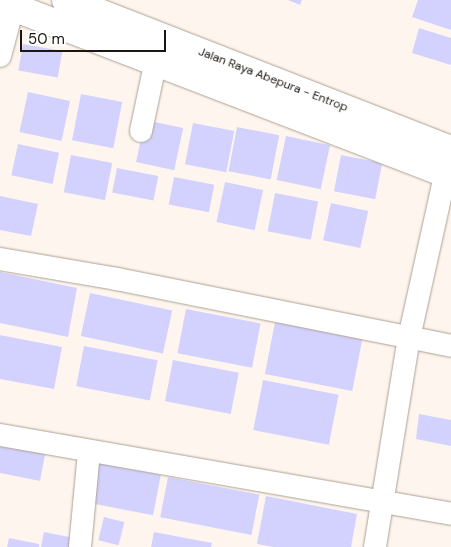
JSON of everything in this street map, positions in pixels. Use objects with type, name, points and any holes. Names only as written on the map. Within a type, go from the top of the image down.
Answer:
[{"type":"highway","name":"Jalan Raya Abepura - Entrop","points":[[66,0],[449,162]]},
{"type":"highway","points":[[10,3],[156,60],[449,162]]},
{"type":"street","points":[[0,56],[10,3]]},
{"type":"street","points":[[141,131],[156,60]]},
{"type":"street","points":[[375,547],[409,338],[449,162]]},
{"type":"street","points":[[0,260],[126,281],[451,346]]},
{"type":"street","points":[[0,435],[451,514]]},
{"type":"street","points":[[80,547],[89,452]]},
{"type":"building","points":[[288,0],[302,0],[300,5]]},
{"type":"building","points":[[418,0],[451,0],[451,30],[412,17]]},
{"type":"building","points":[[419,28],[451,38],[451,65],[412,53]]},
{"type":"building","points":[[23,44],[62,51],[58,78],[18,71]]},
{"type":"building","points":[[28,92],[70,101],[62,141],[19,132]]},
{"type":"building","points":[[81,94],[122,102],[113,148],[72,140]]},
{"type":"building","points":[[145,120],[183,128],[174,170],[136,162]]},
{"type":"building","points":[[193,123],[234,131],[226,172],[185,164]]},
{"type":"building","points":[[237,127],[279,135],[271,179],[228,171]]},
{"type":"building","points":[[286,136],[330,145],[321,189],[277,180]]},
{"type":"building","points":[[18,144],[59,153],[52,184],[11,175]]},
{"type":"building","points":[[71,155],[112,163],[105,200],[64,192]]},
{"type":"building","points":[[341,155],[382,163],[375,199],[334,191]]},
{"type":"building","points":[[117,168],[158,176],[153,201],[112,193]]},
{"type":"building","points":[[174,177],[214,185],[209,212],[169,204]]},
{"type":"building","points":[[225,182],[263,190],[255,230],[216,222]]},
{"type":"building","points":[[275,193],[318,201],[311,240],[268,231]]},
{"type":"building","points":[[0,196],[38,204],[31,236],[0,230]]},
{"type":"building","points":[[331,203],[368,211],[360,248],[323,240]]},
{"type":"building","points":[[0,272],[77,288],[68,337],[0,323]]},
{"type":"building","points":[[90,293],[172,310],[163,354],[81,336]]},
{"type":"building","points":[[186,309],[261,324],[252,368],[177,353]]},
{"type":"building","points":[[275,322],[362,339],[352,391],[265,374]]},
{"type":"building","points":[[0,335],[62,347],[54,389],[0,379]]},
{"type":"building","points":[[84,346],[158,360],[150,401],[76,386]]},
{"type":"building","points":[[173,360],[239,373],[231,414],[165,401]]},
{"type":"building","points":[[263,380],[339,395],[329,445],[253,430]]},
{"type":"building","points":[[419,414],[451,420],[451,446],[416,439]]},
{"type":"building","points":[[0,440],[46,449],[40,481],[0,473]]},
{"type":"building","points":[[99,463],[161,475],[153,515],[91,503]]},
{"type":"building","points":[[168,477],[259,495],[251,535],[160,517]]},
{"type":"building","points":[[266,496],[357,514],[351,547],[274,547],[257,544]]},
{"type":"building","points":[[104,517],[124,522],[119,545],[98,540]]},
{"type":"building","points":[[44,532],[79,539],[77,547],[41,547]]},
{"type":"building","points":[[154,532],[212,543],[211,547],[151,547]]},
{"type":"building","points":[[9,538],[39,544],[39,547],[7,547]]}]
